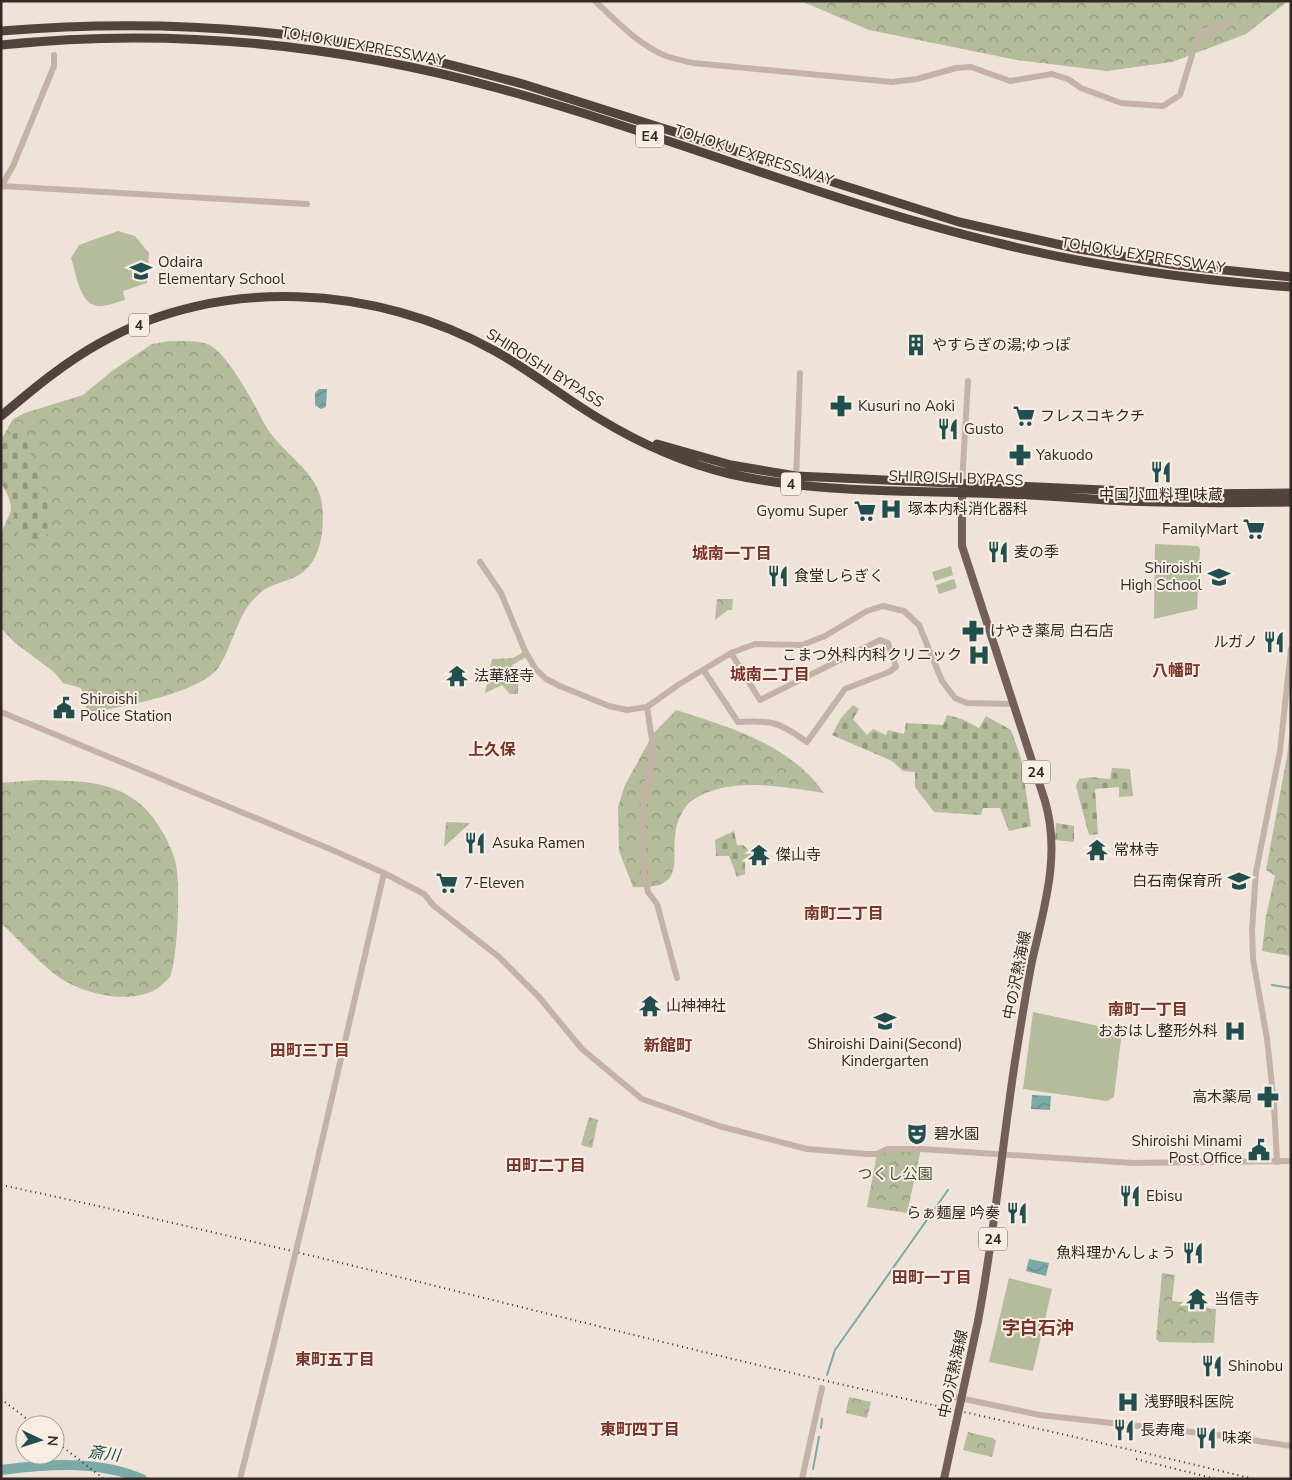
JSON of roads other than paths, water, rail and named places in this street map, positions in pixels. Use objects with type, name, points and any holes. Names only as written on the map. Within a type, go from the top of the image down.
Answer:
[{"type":"highway","name":"TOHOKU EXPRESSWAY","points":[[1,31],[82,26],[137,26],[266,33],[374,48],[454,65],[523,84],[893,203],[978,227],[1079,249],[1176,265],[1291,277]]},
{"type":"highway","name":"TOHOKU EXPRESSWAY","points":[[1,45],[44,40],[143,37],[292,46],[373,59],[502,89],[861,204],[1002,245],[1079,261],[1182,277],[1291,287]]},
{"type":"highway","name":"SHIROISHI BYPASS","points":[[1,416],[41,382],[73,359],[103,341],[150,321],[221,302],[265,297],[302,296],[381,306],[451,330],[500,354],[596,417],[628,434],[672,449],[795,480],[962,488],[1191,494],[1291,493]]},
{"type":"highway","name":"SHIROISHI BYPASS","points":[[962,488],[1130,501],[1291,502]]},
{"type":"main road","name":"中の沢熱海線","points":[[944,1479],[992,1247],[1016,1054],[1049,882],[1052,846],[1049,816],[962,546],[962,488]]},
{"type":"street","points":[[595,1],[621,26],[650,47],[667,56],[693,63],[892,82],[917,79],[956,68],[972,67],[1010,81],[1052,74],[1068,79],[1081,88],[1120,103],[1163,106],[1180,95],[1198,35],[1214,27],[1224,27],[1233,22]]},
{"type":"street","points":[[54,55],[54,66],[2,186],[307,204]]},
{"type":"street","points":[[795,480],[800,372]]},
{"type":"street","points":[[962,488],[968,381]]},
{"type":"street","points":[[480,562],[508,608],[525,651],[535,668],[546,679],[609,706],[627,710],[647,707],[678,685],[731,653],[755,644],[802,645],[825,636],[867,611],[883,606],[904,611],[918,625],[942,682],[955,698],[967,703],[1013,704]]},
{"type":"street","points":[[704,671],[738,722],[766,721],[784,726],[807,742],[844,690],[889,672],[896,667],[888,643],[880,640],[760,700],[731,653]]},
{"type":"street","points":[[1277,1162],[1274,1104],[1267,1039],[1253,959],[1252,930],[1256,872],[1280,751],[1291,649]]},
{"type":"street","points":[[647,707],[654,753],[642,812],[643,866],[648,892],[657,904],[677,978]]},
{"type":"street","points":[[1,712],[384,873],[424,894],[434,906],[499,957],[539,997],[582,1049],[642,1099],[718,1126],[807,1149],[872,1154],[887,1149],[921,1149],[1004,1156],[1133,1163],[1291,1161]]},
{"type":"street","points":[[240,1479],[308,1201],[384,873]]},
{"type":"street","points":[[802,1479],[822,1388]]},
{"type":"street","points":[[955,1397],[1040,1415],[1209,1434],[1291,1446]]},
{"type":"water","points":[[319,389],[327,389],[326,407],[321,409],[315,405],[315,393]]},
{"type":"water","points":[[1032,1095],[1051,1096],[1050,1110],[1031,1109]]},
{"type":"water","points":[[1029,1259],[1049,1263],[1046,1276],[1026,1271]]},
{"type":"waterway","points":[[1272,985],[1291,988]]},
{"type":"waterway","points":[[827,1375],[835,1350],[948,1190]]},
{"type":"waterway","points":[[821,1428],[822,1419]]},
{"type":"waterway","points":[[813,1469],[819,1437]]},
{"type":"waterway","name":"斎川","points":[[1,1470],[55,1465],[90,1466],[125,1473],[142,1479]]},
{"type":"railway","points":[[1,1185],[186,1226],[737,1360],[1254,1479]]},
{"type":"railway","points":[[1,1399],[22,1415]]},
{"type":"railway","points":[[65,1449],[104,1479]]},
{"type":"railway","points":[[1136,1459],[1216,1479]]},
{"type":"place","name":"Odaira Elementary School","points":[[141,271]]},
{"type":"place","name":"やすらぎの湯;ゆっぽ","points":[[916,345]]},
{"type":"place","name":"Kusuri no Aoki","points":[[841,406]]},
{"type":"place","name":"フレスコキクチ","points":[[1024,416]]},
{"type":"place","name":"Gusto","points":[[948,429]]},
{"type":"place","name":"Yakuodo","points":[[1020,455]]},
{"type":"place","name":"中国小皿料理 味蔵","points":[[1161,472]]},
{"type":"place","name":"塚本内科消化器科","points":[[891,509]]},
{"type":"place","name":"Gyomu Super","points":[[865,511]]},
{"type":"place","name":"FamilyMart","points":[[1254,529]]},
{"type":"place","name":"麦の季","points":[[998,552]]},
{"type":"place","name":"食堂しらぎく","points":[[778,576]]},
{"type":"place","name":"Shiroishi High School","points":[[1219,577]]},
{"type":"place","name":"けやき薬局 白石店","points":[[973,631]]},
{"type":"place","name":"ルガノ","points":[[1274,642]]},
{"type":"place","name":"こまつ外科内科クリニック","points":[[979,655]]},
{"type":"place","name":"法華経寺","points":[[457,676]]},
{"type":"place","name":"Shiroishi Police Station","points":[[64,708]]},
{"type":"place","name":"Asuka Ramen","points":[[475,843]]},
{"type":"place","name":"常林寺","points":[[1097,850]]},
{"type":"place","name":"傑山寺","points":[[759,855]]},
{"type":"place","name":"白石南保育所","points":[[1239,881]]},
{"type":"place","name":"7-Eleven","points":[[447,883]]},
{"type":"place","name":"山神神社","points":[[650,1006]]},
{"type":"place","name":"Shiroishi Daini(Second) Kindergarten","points":[[885,1021]]},
{"type":"place","name":"おおはし整形外科","points":[[1235,1031]]},
{"type":"place","name":"高木薬局","points":[[1268,1097]]},
{"type":"place","name":"碧水園","points":[[917,1134]]},
{"type":"place","name":"Shiroishi Minami Post Office","points":[[1259,1150]]},
{"type":"place","name":"Ebisu","points":[[1130,1196]]},
{"type":"place","name":"らぁ麺屋 吟奏","points":[[1017,1213]]},
{"type":"place","name":"魚料理かんしょう","points":[[1193,1253]]},
{"type":"place","name":"当信寺","points":[[1197,1299]]},
{"type":"place","name":"Shinobu","points":[[1212,1366]]},
{"type":"place","name":"浅野眼科医院","points":[[1128,1402]]},
{"type":"place","name":"長寿庵","points":[[1124,1430]]},
{"type":"place","name":"味楽","points":[[1206,1438]]},
{"type":"district","name":"城南一丁目","points":[[732,554]]},
{"type":"district","name":"八幡町","points":[[1176,671]]},
{"type":"district","name":"城南二丁目","points":[[770,675]]},
{"type":"district","name":"上久保","points":[[492,750]]},
{"type":"district","name":"南町二丁目","points":[[844,914]]},
{"type":"district","name":"南町一丁目","points":[[1148,1010]]},
{"type":"district","name":"新館町","points":[[668,1046]]},
{"type":"district","name":"田町三丁目","points":[[310,1051]]},
{"type":"district","name":"田町二丁目","points":[[546,1166]]},
{"type":"district","name":"田町一丁目","points":[[932,1278]]},
{"type":"district","name":"字白石沖","points":[[1038,1328]]},
{"type":"district","name":"東町五丁目","points":[[335,1360]]},
{"type":"district","name":"東町四丁目","points":[[640,1430]]},
{"type":"park label","name":"つくし公園","points":[[895,1174]]}]
